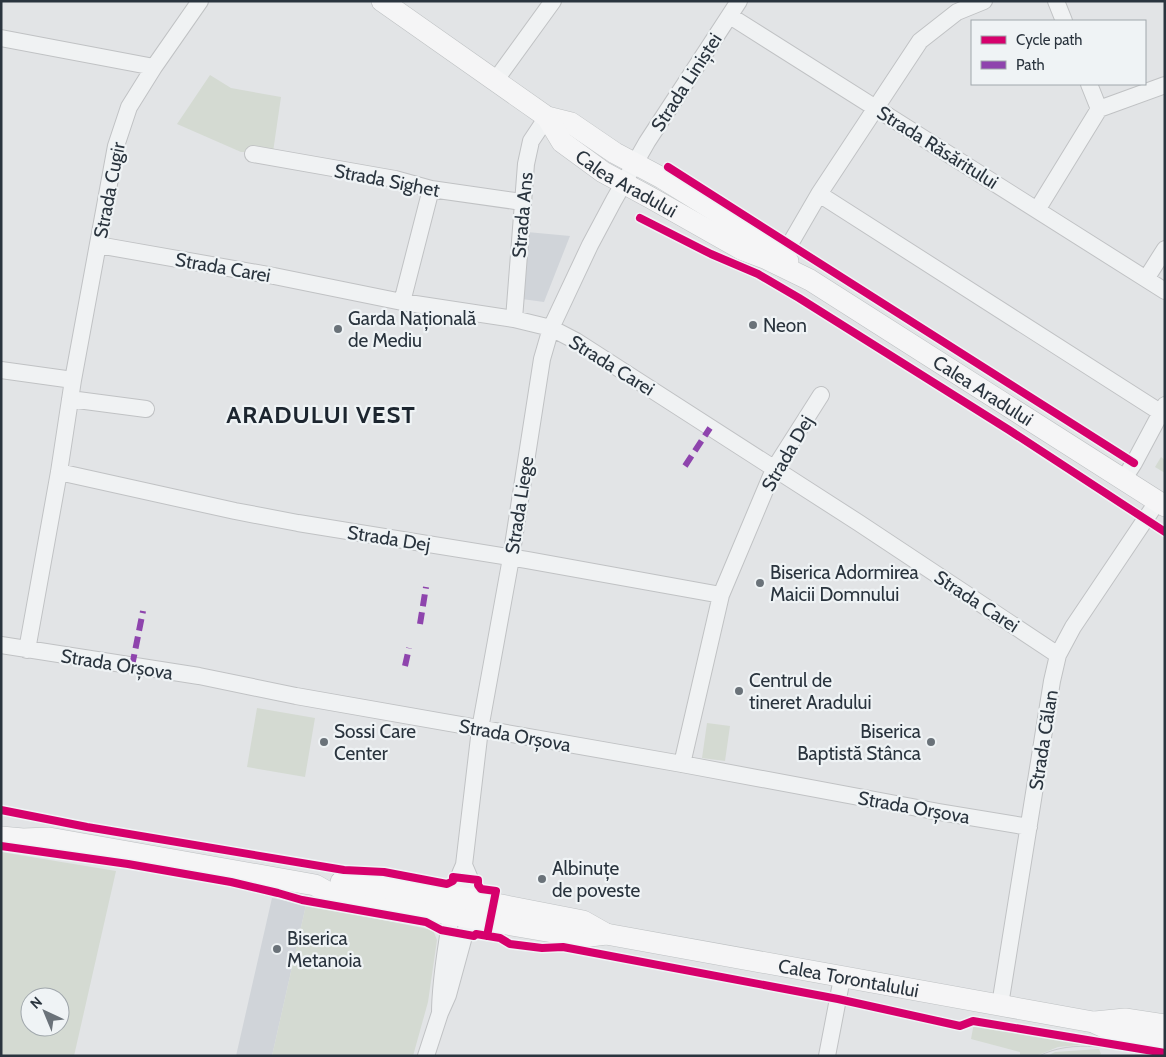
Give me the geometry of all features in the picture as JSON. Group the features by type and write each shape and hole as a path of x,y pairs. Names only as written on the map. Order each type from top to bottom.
{"main road":[{"name":"Calea Aradului","path":"382,1 547,117 571,123 615,153 733,221 783,256 800,274"},
{"name":"Calea Aradului","path":"547,117 562,142 603,172 743,250 800,274 1161,504"},
{"name":"Calea Torontalului","path":"1,822 26,827 49,838"},
{"name":"Calea Torontalului","path":"1,837 23,840 49,838 315,885 331,894 461,907 582,937 606,934 1092,1022 1126,1037 1165,1043"},
{"name":"Calea Torontalului","path":"1092,1022 1125,1020 1165,1025"}],"street":[{"name":"Strada Cugir","path":"27,650 60,472 73,380 116,146 129,107 200,1"},
{"path":"495,81 553,1"},
{"name":"Strada Liniștei","path":"635,163 739,1"},
{"path":"783,256 819,194 920,41 957,12 984,1"},
{"path":"1056,1 1064,20"},
{"name":"Strada Răsăritului","path":"730,16 1165,290"},
{"path":"1,38 154,67"},
{"path":"1089,85 1100,109"},
{"path":"1037,210 1100,109 1165,85"},
{"name":"Strada Ans","path":"514,319 522,202 528,151 531,141 547,117"},
{"name":"Strada Sighet","path":"253,154 395,179 431,189 522,202"},
{"name":"Strada Liege","path":"426,1056 440,1013 440,992 461,907 470,879 464,866 480,729 511,558 542,359 551,328 590,245 635,163"},
{"path":"402,302 431,189"},
{"path":"819,194 1163,408 1123,480"},
{"name":"Strada Carei","path":"98,245 274,276 402,302 514,319 551,328 576,340 859,523 1058,655"},
{"path":"1146,278 1165,249"},
{"path":"1,370 73,380"},
{"name":"Strada Dej","path":"682,764 721,595 774,469 821,395"},
{"path":"70,399 146,409"},
{"name":"Strada Dej","path":"60,472 235,511 721,595"},
{"name":"Strada Călan","path":"1000,1005 1052,681 1058,655 1073,627 1161,504"},
{"name":"Strada Orșova","path":"1,645 199,676 296,696 1029,827"},
{"path":"827,1056 842,978"}],"shaded area":[{"path":"210,75 231,88 281,97 273,152 241,152 177,124"},
{"path":"527,232 570,236 544,302 522,299"},
{"path":"1161,457 1165,460 1165,473 1155,467"},
{"path":"257,708 315,718 305,777 247,767"},
{"path":"707,723 730,726 725,761 702,758"},
{"path":"1,852 116,871 74,1056 1,1056"},
{"path":"272,898 306,905 272,1056 236,1056"},
{"path":"306,905 433,930 437,940 428,1002 413,1056 272,1056"},
{"path":"974,1023 1090,1044 1058,1047 1036,1056 1020,1056 1020,1052 971,1039"},
{"path":"1099,1049 1101,1054 1098,1056 1047,1056 1055,1052"}],"tram line":[{"path":"1039,1056 1066,1047 1080,1046 1109,1048 1151,1056"}],"marked path":[{"path":"685,466 710,428"},
{"path":"420,624 426,587"},
{"path":"132,666 143,611"},
{"path":"405,666 409,648"}],"cycle path":[{"path":"668,167 1134,463"},
{"path":"640,218 711,254 758,274 799,298 1009,430 1165,532"},
{"path":"1,810 87,827 344,870 384,872 447,884 453,881 453,877 478,880 478,885 481,889 496,891 487,936"},
{"path":"1,846 128,864 231,882 302,900 426,922 441,930 474,936 476,934 500,938 510,944 542,948 563,947 838,999 960,1026 973,1021 1165,1053"}],"place":[{"name":"Neon","path":"753,325"},
{"name":"Garda Națională de Mediu","path":"338,329"},
{"name":"Biserica Adormirea Maicii Domnului","path":"760,583"},
{"name":"Centrul de tineret Aradului","path":"739,691"},
{"name":"Sossi Care Center","path":"324,742"},
{"name":"Biserica Baptistă Stânca","path":"931,742"},
{"name":"Albinuțe de poveste","path":"542,879"},
{"name":"Biserica Metanoia","path":"277,949"}],"district":[{"name":"ARADULUI VEST","path":"321,415"}]}
